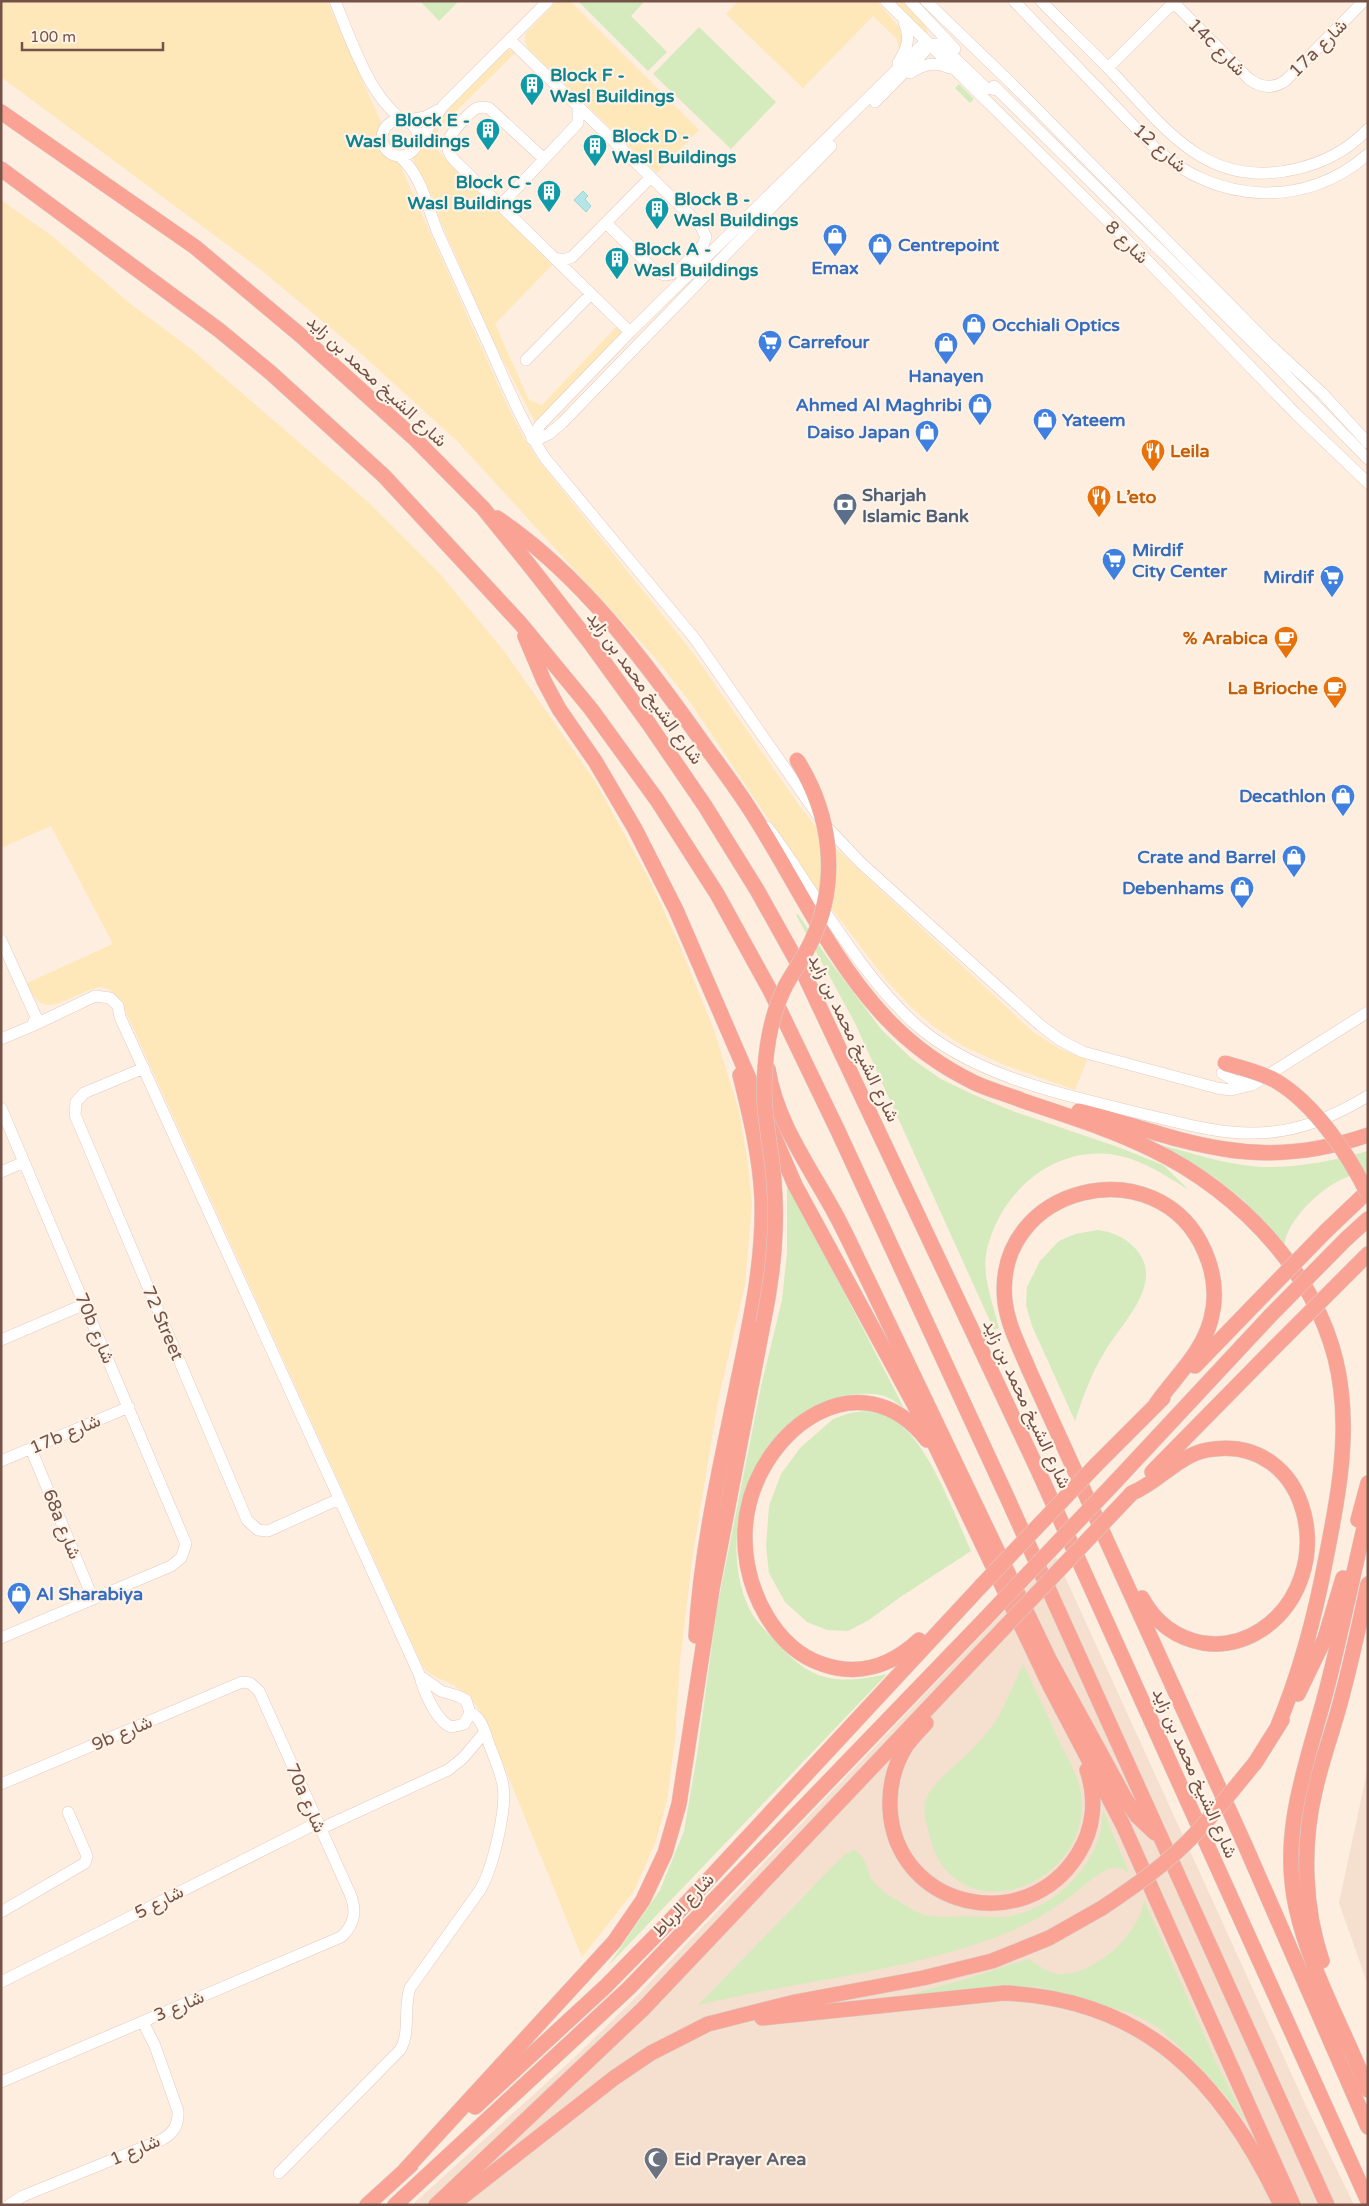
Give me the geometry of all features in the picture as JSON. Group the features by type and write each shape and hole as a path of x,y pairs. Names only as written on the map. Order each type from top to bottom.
{"highway":[{"name":"شارع الشيخ محمد بن زايد","path":"1,112 195,247 248,290 415,439 482,508 591,644 649,724 710,814 806,976 1037,1468 1368,2201"},
{"path":"1,169 166,290 271,373 384,476 520,623 591,709 656,800 717,894 771,992 838,1131 1002,1486 1327,2205"},
{"path":"482,508 517,531 548,557 606,616 655,675 750,810 843,964 884,1017 908,1040 943,1065 980,1085 1151,1148 1175,1161 1221,1192 1254,1222 1282,1254 1312,1302 1327,1332 1336,1360 1341,1389 1343,1421 1342,1456 1318,1598 1298,1672 1277,1728"},
{"path":"520,623 538,667 559,709 595,761 636,829 676,910 795,1185 927,1428 1050,1686 1089,1775 1093,1805 1090,1826 1075,1859 1057,1879 1036,1893 1011,1901 985,1904 960,1899 948,1895 928,1882 905,1858 892,1825 890,1801 896,1766 907,1745 942,1704 947,1686"},
{"path":"405,2170 595,1965 629,1921 655,1877 665,1853 679,1804 722,1530 772,1276 776,1228 774,1181 764,1102 769,1030 776,1006 818,925 827,895 829,847 823,816 812,787 797,760"},
{"path":"690,1732 701,1576 712,1508 752,1313 762,1234 762,1198 757,1151 747,1103 726,1023"},
{"path":"766,1055 771,1087 782,1117 834,1211 1049,1659 1126,1800 1137,1816 1159,1836"},
{"path":"367,2205 526,2061 618,1974 669,1922 1096,1465 1326,1231 1368,1192 1339,1144 1323,1124 1288,1090 1267,1077 1224,1066"},
{"path":"1023,1100 1085,1112 1224,1150 1286,1152 1317,1148 1368,1134"},
{"path":"1156,1404 1199,1348 1211,1320 1214,1289 1212,1274 1202,1245 1191,1228 1176,1213 1159,1202 1140,1194 1113,1189 1099,1190 1086,1192 1060,1201 1037,1217 1019,1238 1007,1270 1005,1303 1010,1325 1245,1845 1368,2127"},
{"name":"شارع الرباط","path":"395,2205 629,1988 985,1619 1269,1317 1368,1219"},
{"path":"436,2205 643,2009 947,1686 1004,1629 1132,1493 1368,1254"},
{"path":"946,1467 915,1426 889,1408 857,1401 835,1405 816,1413 783,1441 773,1453 757,1481 747,1512 745,1528 745,1552 749,1576 754,1592 769,1620 794,1649 812,1661 832,1668 854,1670 874,1667 900,1656 957,1602 982,1585"},
{"path":"1122,1571 1134,1583 1149,1610 1163,1625 1190,1640 1218,1644 1246,1639 1275,1620 1297,1591 1307,1559 1306,1526 1298,1497 1280,1472 1267,1461 1251,1453 1216,1449 1194,1454 1175,1464 1145,1487 1132,1493"},
{"path":"452,2205 614,2078 651,2053 708,2024 795,2002 923,1978 992,1961 1049,1938 1102,1908 1151,1874 1173,1855 1214,1813 1254,1763 1304,1684 1325,1638 1368,1483"},
{"path":"1368,1511 1327,1690 1298,1789 1291,1849 1296,1905 1303,1935 1334,2015 1358,2064 1368,2090"},
{"path":"1358,2064 1314,1930 1309,1902 1308,1850 1314,1793 1342,1696 1368,1584"},
{"path":"1050,1686 1123,1826 1293,2205"},
{"path":"708,2024 984,1994 1032,1995 1079,2004 1114,2017 1148,2035 1195,2074 1238,2125 1261,2163 1281,2205"}],"street":[{"path":"336,1 358,54 381,100 415,129 417,144"},
{"path":"399,156 411,152 443,106 548,1"},
{"name":"شارع 8","path":"886,1 1143,256 1295,413 1368,483"},
{"name":"شارع 8","path":"910,1 1301,389 1368,459"},
{"path":"926,1 1012,84 1262,337 1322,392 1368,443"},
{"name":"شارع 12","path":"1014,1 1156,149 1195,178 1224,188 1274,193 1313,186 1349,169 1368,154"},
{"path":"1030,1 1041,9 1052,12"},
{"name":"شارع 12","path":"1041,1 1170,134 1190,150 1213,164 1240,172 1278,173 1318,163 1342,151 1368,129"},
{"name":"17a شارع","path":"1267,87 1280,85 1285,81 1364,1"},
{"path":"1108,68 1173,2"},
{"name":"14c شارع","path":"1173,2 1249,79 1260,86 1267,87"},
{"path":"533,440 549,434 562,423 893,79 908,42 907,30 902,18"},
{"path":"533,440 540,425 630,332 854,114 929,45 933,31 932,24"},
{"path":"510,40 651,176 705,232 703,245 674,274 659,274 606,223"},
{"path":"929,45 942,46 986,88 998,90"},
{"path":"893,79 928,63 936,63 955,71"},
{"path":"381,100 384,147 409,165 417,177 438,233 533,440 552,468 695,639 824,824 860,862 1040,1025 1060,1040 1095,1056 1231,1090 1252,1085 1366,1013"},
{"path":"578,105 578,123"},
{"path":"383,132 393,122 425,117 443,106"},
{"path":"544,160 494,110 484,107 478,108 468,117 451,134 448,141 449,154 630,332"},
{"path":"500,206 578,123 596,122"},
{"path":"555,258 564,260 572,258 651,176"},
{"path":"1063,178 1075,176 1094,194 1106,197"},
{"path":"734,246 735,235 760,210 772,193"},
{"path":"630,352 632,340 677,295 684,280"},
{"path":"526,360 591,294"},
{"path":"750,810 782,846 846,940 901,1010 930,1036 982,1066 1006,1076 1098,1103 1204,1128 1238,1133 1275,1132 1314,1123 1350,1107 1368,1096"},
{"path":"1,940 36,1017 33,1025"},
{"path":"1,1039 85,1002 105,1004 120,1017 420,1676 426,1693 444,1724 452,1727 460,1726 467,1721 470,1713 468,1704 462,1697 442,1691 420,1676"},
{"path":"1224,1066 1232,1080 1241,1081 1344,1022 1366,1013"},
{"name":"72 Street","path":"144,1068 84,1093 76,1102 75,1115 247,1520 258,1530 268,1530 340,1500"},
{"name":"70b شارع","path":"1,1108 184,1538 185,1549 181,1558 170,1566 93,1599"},
{"path":"1,1172 24,1162"},
{"path":"1,1340 85,1304"},
{"name":"17b شارع","path":"1,1461 129,1408"},
{"name":"68a شارع","path":"31,1449 93,1599"},
{"path":"1,1638 93,1599"},
{"name":"9b شارع","path":"1,1784 242,1682"},
{"name":"70a شارع","path":"242,1682 250,1683 259,1691 353,1902 354,1917 352,1924"},
{"path":"279,2173 400,2050 406,2037 407,1997 410,1988 485,1882 504,1796 500,1777 485,1732 479,1719 470,1713"},
{"name":"شارع 5","path":"1,1982 318,1826 448,1770 463,1758 485,1732"},
{"path":"1,1912 86,1863 87,1856 68,1812"},
{"name":"شارع 3","path":"1,2082 341,1937 352,1924"},
{"name":"شارع 1","path":"1,2202 23,2196 169,2135 178,2122 178,2111 157,2058 155,2046 140,2023"},
{"name":"شارع 1","path":"8,2205 23,2196"}],"shaded area":[{"path":"1056,1557 1307,2108 1354,2205 412,2205 575,2057 630,2003"},
{"path":"1368,1767 1368,1985 1339,1903"}],"green space":[{"path":"420,1 459,1 439,21"},
{"path":"578,1 645,1 631,16 667,52 648,71"},
{"path":"699,27 776,102 731,149 653,74"},
{"path":"959,84 974,99 970,103 955,88"},
{"path":"798,914 829,960 881,1029 912,1059 941,1079 974,1095 1015,1112 1118,1147 1163,1165 1189,1190 1156,1170 1120,1156 1097,1154 1075,1156 1054,1164 1036,1175 1019,1190 1005,1208 994,1227 987,1249 987,1279 999,1328 994,1330 855,1023 796,915"},
{"path":"1157,1144 1222,1161 1262,1167 1315,1163 1368,1151 1368,1172 1343,1179 1319,1194 1308,1204 1291,1226 1285,1239 1285,1253 1261,1219 1224,1184"},
{"path":"787,1182 904,1408 889,1398 876,1394 838,1397 811,1409 772,1445 751,1476 739,1516 736,1548 743,1594 749,1608 762,1627 790,1657 814,1673 840,1679 887,1674 608,1966 660,1890 684,1831 697,1755 717,1608 762,1382 782,1300 787,1253"},
{"path":"1098,1230 1118,1236 1135,1248 1144,1261 1146,1275 1144,1289 1138,1302 1099,1361 1075,1421 1032,1326 1026,1305 1027,1287 1040,1261 1059,1241 1075,1234"},
{"path":"865,1411 890,1418 914,1438 942,1485 971,1551 869,1620 848,1631 827,1630 807,1622 785,1602 769,1573 766,1546 769,1506 781,1474 800,1448 833,1419 850,1413"},
{"path":"1023,1664 1074,1771 1080,1788 1082,1806 1076,1836 1060,1861 1038,1879 1013,1889 986,1891 961,1883 942,1864 929,1834 925,1816 925,1804 934,1786 992,1727"},
{"path":"1103,1810 1129,1873 1116,1868 1106,1870 1054,1908 1024,1925 971,1946 933,1957 698,2005 844,1855 853,1850 858,1852 864,1859 873,1881 882,1890 917,1912 936,1917 1004,1917 1020,1914 1050,1900 1074,1879 1093,1852 1099,1837"},
{"path":"1144,1900 1217,2064 1246,2122 1222,2091 1176,2044 1156,2026 1133,2014 1038,1987 1004,1986 897,1998 963,1980 1028,1959 1055,1974 1073,1973 1086,1968 1100,1960 1125,1939 1141,1913"}],"sand":[{"path":"1,1 327,1 507,405 524,438 539,461 693,653 801,808 826,839 1033,1032 1060,1049 1087,1060 1075,1090 1002,1064 963,1046 933,1026 911,1007 886,980 801,868 690,702 656,659 457,441 357,350 260,269 1,77"},
{"path":"557,1 570,1 699,130 657,173 528,49 525,42 525,34"},
{"path":"738,1 877,1 903,32 904,40 899,51 897,39 873,16 803,88 726,14"},
{"path":"892,1 905,1 917,13 924,21 927,30 926,35"},
{"path":"508,49 516,52 438,129 434,144 437,150 552,265 495,324 529,400 542,405 617,326 627,334 536,424 493,341 408,147 502,51"},
{"path":"1,200 52,236 128,302 191,349 368,502 440,574 504,651 595,781 649,879 680,946 714,1030 739,1111 748,1164 752,1205 745,1285 718,1401 693,1553 680,1661 675,1739 667,1800 656,1841 634,1891 582,1957 484,1717 467,1695 453,1685 433,1676 423,1667 124,1008 111,991 101,987 59,1003 45,1004 38,1001 32,994 27,983 113,944 51,826 1,848"}],"water":[{"path":"583,191 588,196 585,199 591,206 586,212 574,200"}],"place":[{"name":"Block F - Wasl Buildings","path":"532,106"},
{"name":"Block E - Wasl Buildings","path":"488,151"},
{"name":"Block D - Wasl Buildings","path":"595,167"},
{"name":"Block C - Wasl Buildings","path":"549,213"},
{"name":"Block B - Wasl Buildings","path":"657,230"},
{"name":"Emax","path":"835,257"},
{"name":"Centrepoint","path":"880,266"},
{"name":"Block A - Wasl Buildings","path":"617,280"},
{"name":"Occhiali Optics","path":"974,346"},
{"name":"Carrefour","path":"770,363"},
{"name":"Hanayen","path":"946,365"},
{"name":"Ahmed Al Maghribi","path":"980,426"},
{"name":"Yateem","path":"1045,441"},
{"name":"Daiso Japan","path":"927,453"},
{"name":"Leila","path":"1153,472"},
{"name":"L’eto","path":"1099,518"},
{"name":"Sharjah Islamic Bank","path":"845,526"},
{"name":"Mirdif City Center","path":"1114,581"},
{"name":"Mirdif","path":"1332,598"},
{"name":"% Arabica","path":"1286,659"},
{"name":"La Brioche","path":"1335,709"},
{"name":"Decathlon","path":"1343,817"},
{"name":"Crate and Barrel","path":"1294,878"},
{"name":"Debenhams","path":"1242,909"},
{"name":"Al Sharabiya","path":"19,1615"},
{"name":"Eid Prayer Area","path":"656,2180"}]}
